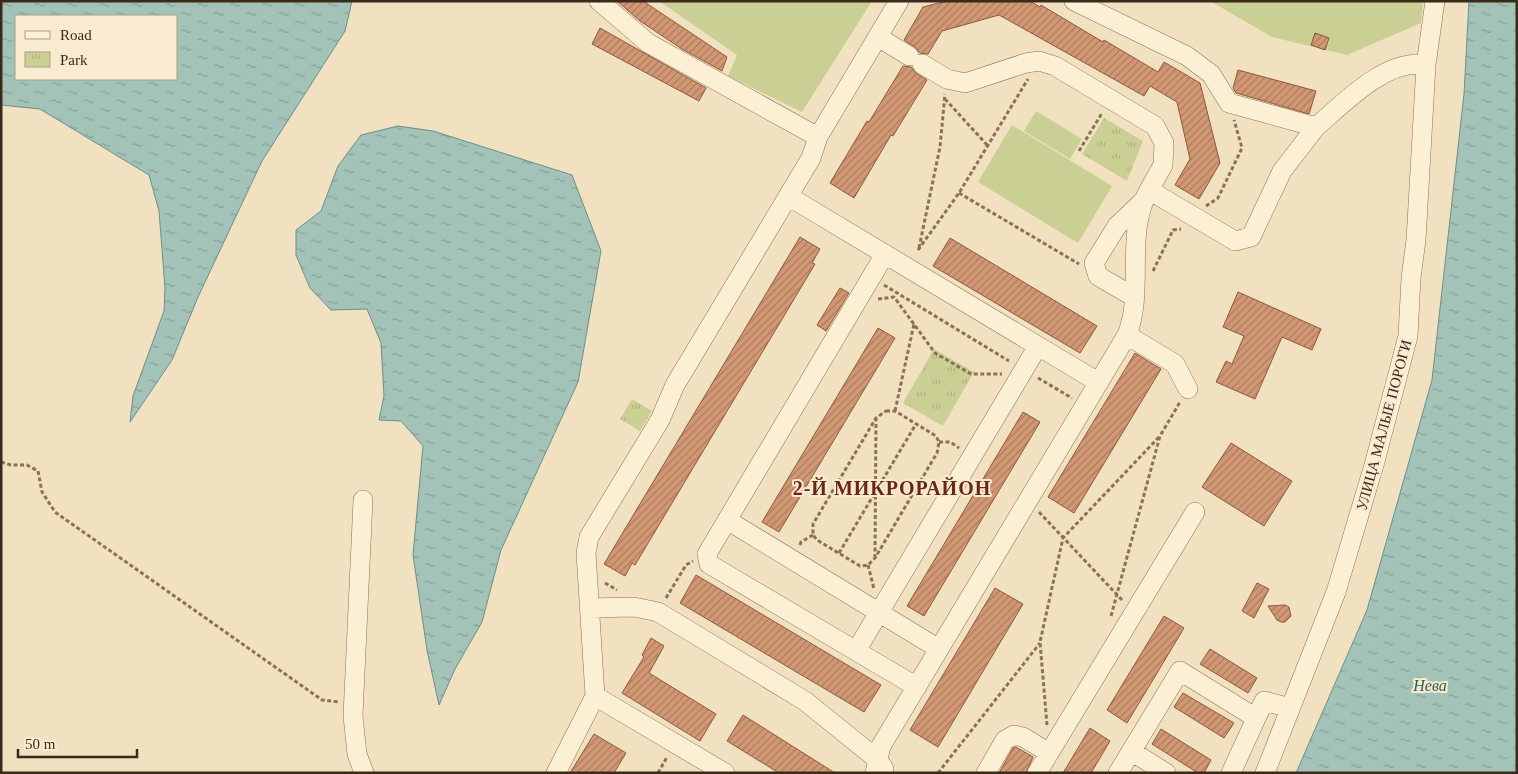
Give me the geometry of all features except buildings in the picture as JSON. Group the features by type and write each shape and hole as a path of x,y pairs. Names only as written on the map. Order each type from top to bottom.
{"street":[{"path":"599,1 648,43 818,137"},
{"path":"556,773 595,696 586,553 589,537 660,420 675,385 811,158 818,137 899,1"},
{"path":"1074,1 1187,56 1211,74 1229,103 1316,127"},
{"name":"УЛИЦА МАЛЫЕ ПОРОГИ","path":"1265,773 1336,592 1374,465 1408,336 1411,278 1416,240 1426,65 1435,1"},
{"path":"878,37 947,79 965,82 1026,63 1039,62 1055,66 1155,126 1164,143 1163,165 1146,196 1137,222 1134,297 1130,327 1127,335 882,746 880,769"},
{"path":"1146,196 1192,216 1235,241 1251,237 1282,171 1316,127 1379,76 1399,67 1418,63 1426,65"},
{"path":"788,196 1098,382"},
{"path":"1134,297 1098,276 1094,263 1117,226 1146,196"},
{"path":"885,254 707,554 709,564 917,687"},
{"path":"1127,335 1175,364 1188,389"},
{"path":"856,651 1038,346"},
{"path":"363,500 353,716 357,754 364,773"},
{"path":"1037,773 1195,512"},
{"path":"727,520 939,649"},
{"path":"589,608 634,607 658,612 805,701 880,769"},
{"path":"1118,773 1180,671 1256,718"},
{"path":"595,696 725,773"},
{"path":"1231,773 1264,701 1290,708"},
{"path":"986,773 1005,740 1014,735 1023,737 1049,753"},
{"path":"1131,752 1166,773"}],"path":[{"path":"918,250 959,193 1039,62"},
{"path":"917,256 940,147 947,79"},
{"path":"945,99 988,146"},
{"path":"1079,151 1110,99"},
{"path":"1150,277 1173,230 1218,198 1242,148 1229,103"},
{"path":"959,193 1098,276"},
{"path":"1173,230 1213,228"},
{"path":"871,278 1022,372 1078,402"},
{"path":"896,295 900,287"},
{"path":"856,302 896,295"},
{"path":"896,295 914,324 936,353 971,374 1022,372"},
{"path":"895,411 914,324"},
{"path":"1047,725 1040,642 1064,538 1160,436 1188,389"},
{"path":"886,411 895,411 936,436 939,442 937,453 875,558 868,565 860,566 817,540 813,535 814,524 876,418 886,411"},
{"path":"875,558 876,418"},
{"path":"839,553 916,424"},
{"path":"1109,623 1160,436"},
{"path":"1,462 11,465 27,465 38,471 42,492 55,512 322,700 354,704"},
{"path":"1028,500 1134,613"},
{"path":"658,612 686,565 707,554"},
{"path":"938,773 1040,642"}],"green space":[{"path":"659,1 872,1 802,112 728,76 737,55"},
{"path":"1210,1 1423,1 1421,23 1347,55 1272,37"},
{"path":"1036,111 1082,139 1070,159 1024,131"},
{"path":"1104,118 1143,141 1127,181 1082,154"},
{"path":"1012,125 1112,186 1078,243 978,182"},
{"path":"934,349 974,372 943,426 903,403"},
{"path":"632,399 652,411 640,431 620,419"}],"water":[{"path":"1,1 352,1 345,31 262,161 198,297 172,360 130,422 133,396 164,311 165,288 159,211 149,175 40,109 1,105"},
{"name":"Нева","path":"1469,1 1517,1 1517,773 1296,773 1367,610 1432,380 1464,94"},
{"path":"398,126 433,131 572,175 601,251 578,382 501,550 482,622 455,669 439,705 427,650 413,555 423,446 401,421 379,420 384,396 381,343 367,309 331,310 310,288 296,255 296,230 321,211 338,166 361,135"}],"district":[{"name":"2-Й МИКРОРАЙОН","path":"892,488"}]}
